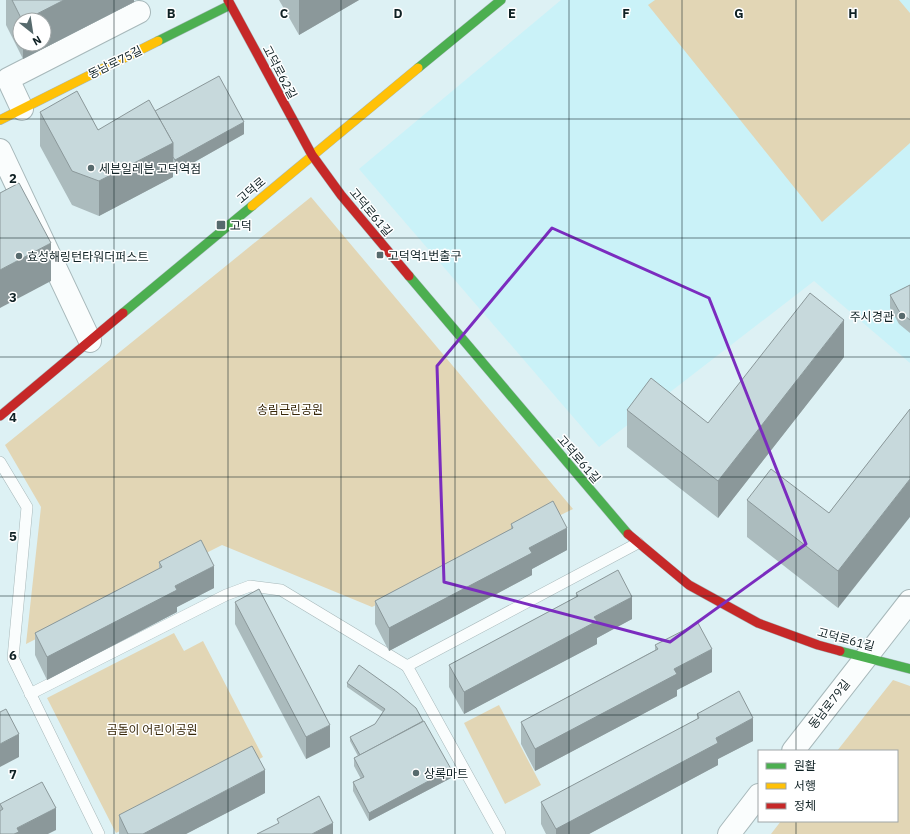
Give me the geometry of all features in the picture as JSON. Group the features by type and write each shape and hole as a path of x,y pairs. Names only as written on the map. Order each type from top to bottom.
{"street":[{"name":"고덕로","path":"0,416 312,155 501,0"},
{"name":"고덕로62길","path":"229,2 312,155"},
{"name":"동남로75길","path":"0,120 229,2"},
{"path":"22,109 4,71 139,12"},
{"path":"0,150 90,341"},
{"name":"고덕로61길","path":"312,155 340,195 570,468 631,537 689,585 758,623 818,645 910,669"},
{"name":"동남로79길","path":"794,750 910,601"},
{"path":"729,834 758,796"}],"lane":[{"path":"0,462 27,507 13,658 99,834"},
{"path":"407,666 638,543"},
{"path":"30,694 226,595 250,586 281,590 407,666 500,834"}],"highlighted area":[{"path":"552,228 709,298 806,544 670,642 444,582 437,366"}],"shaded area":[{"path":"561,0 910,0 910,363 814,281 599,447 359,169"}],"green space":[{"path":"655,0 899,0 910,13 910,143 822,222 648,5"},
{"name":"송림근린공원","path":"311,197 573,509 372,607 222,545 26,644 41,507 5,445"},
{"name":"곰돌이 어린이공원","path":"174,633 184,651 203,641 263,757 116,833 47,698"},
{"path":"893,680 910,686 910,834 771,834 780,822 898,822 898,750 838,750"},
{"path":"499,705 541,785 505,804 464,723"}],"building":[{"path":"12,0 64,0 41,12 18,12"},
{"path":"219,76 244,122 175,160 173,157 173,143 155,111"},
{"path":"77,91 98,130 149,100 173,143 99,181 72,171 40,112"},
{"path":"19,183 51,243 0,270 0,193"},
{"path":"910,285 910,320 899,311 890,295"},
{"path":"810,293 844,320 718,481 627,410 651,378 708,423"},
{"path":"910,409 910,479 838,571 747,500 771,469 829,513"},
{"path":"553,501 567,528 529,548 532,553 389,628 375,601 513,528 511,524"},
{"path":"201,540 214,566 175,586 177,590 47,657 35,633 162,567 159,562"},
{"path":"618,570 632,597 594,617 597,621 464,692 449,665 578,596 576,593"},
{"path":"259,589 330,725 306,737 235,602"},
{"path":"698,623 712,649 674,669 677,674 535,749 521,722 658,649 655,645"},
{"path":"359,665 397,692 416,708 423,721 360,755 350,737 375,724 385,709 347,683"},
{"path":"739,691 753,718 716,738 718,743 556,829 541,802 699,718 697,714"},
{"path":"6,709 19,734 0,744 0,712"},
{"path":"424,721 451,769 369,813 353,782 364,777 354,758"},
{"path":"252,746 265,770 143,834 128,834 119,815"},
{"path":"42,782 56,808 17,828 19,832 14,834 0,834 0,811 3,809 0,804"},
{"path":"319,796 333,823 312,834 257,834 279,823 277,819"}],"traffic: fast":[{"path":"418,68 501,0"},
{"path":"158,41 230,5"},
{"path":"123,313 252,206"},
{"path":"409,276 628,534"},
{"path":"840,651 910,669"}],"traffic: slow":[{"path":"0,120 158,41"},
{"path":"252,206 418,68"}],"traffic: jam":[{"path":"228,0 312,155 341,195 409,276"},
{"path":"0,416 123,313"},
{"path":"628,534 689,585 758,623 818,645 840,651"}],"place":[{"name":"세븐일레븐 고덕역점","path":"91,168"},
{"name":"고덕","path":"221,225"},
{"name":"고덕역1번출구","path":"380,255"},
{"name":"효성해링턴타워더퍼스트","path":"19,256"},
{"name":"주시경관","path":"902,316"},
{"name":"상록마트","path":"416,773"}]}
